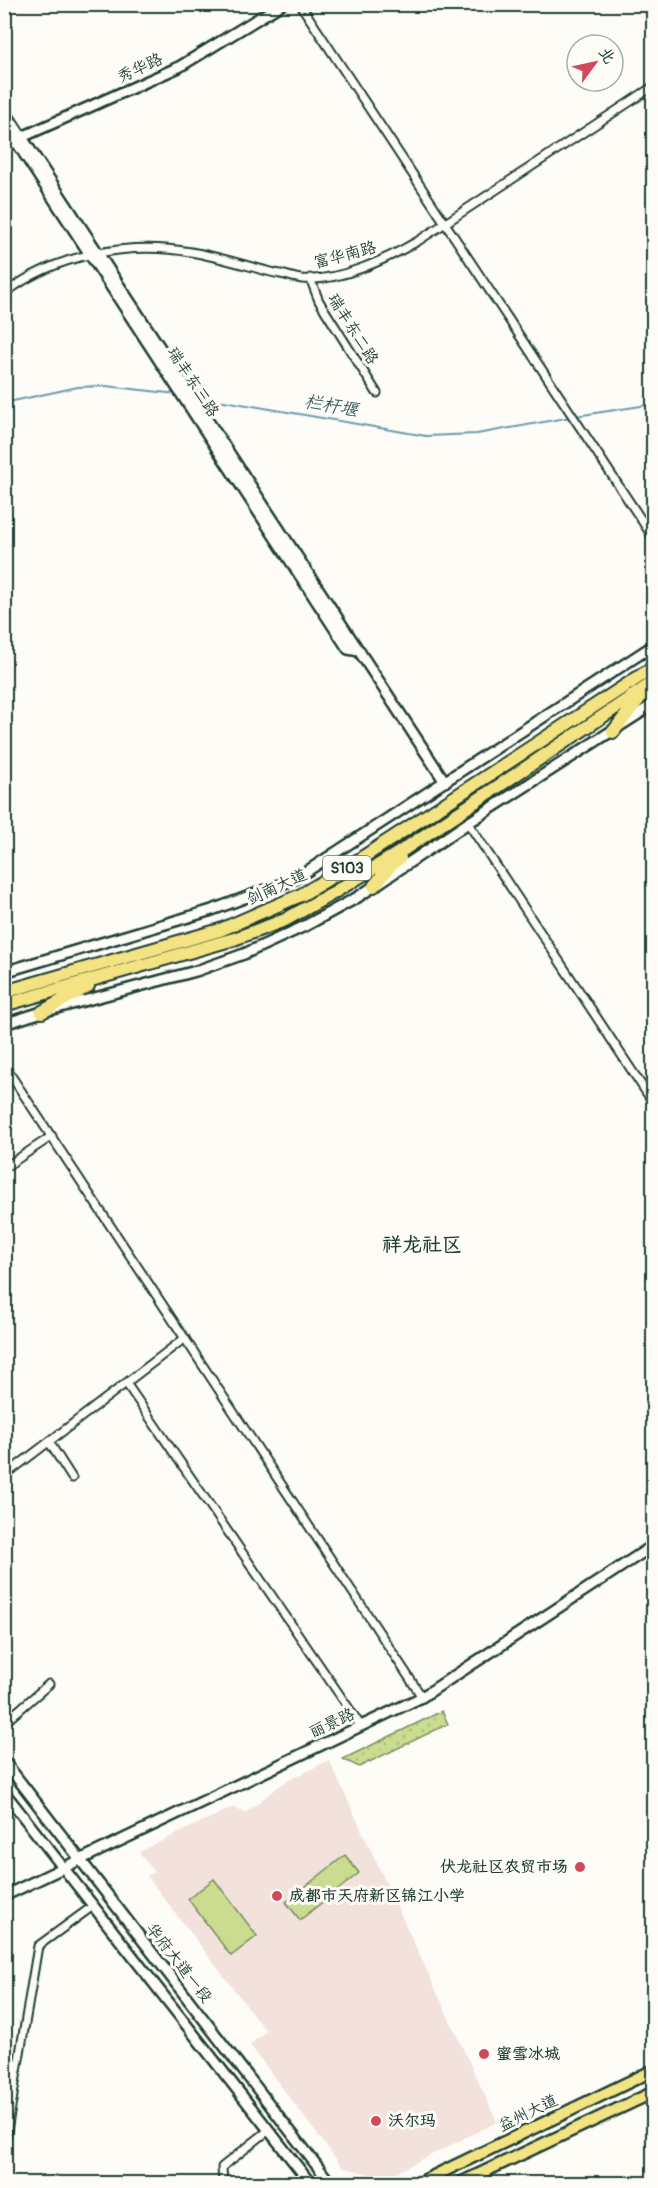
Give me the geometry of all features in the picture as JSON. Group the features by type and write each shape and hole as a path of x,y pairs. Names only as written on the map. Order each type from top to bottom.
{"highway":[{"name":"剑南大道","path":"4,992 220,930 301,895 351,866 654,667"},
{"name":"剑南大道","path":"4,1005 234,939 285,920 333,893 652,684"},
{"path":"613,732 652,684"},
{"path":"374,885 392,864 431,837 471,804"},
{"path":"42,1012 108,975"}],"main road":[{"name":"秀华路","path":"4,148 19,139 178,67 282,4"},
{"name":"瑞丰东三路","path":"4,110 19,139 445,782"},
{"name":"瑞丰东三路","path":"4,123 19,139"},
{"path":"4,972 212,910 295,879 654,645"},
{"path":"4,1024 196,971 244,954 315,921 358,897 468,823 654,704"},
{"name":"丽景路","path":"4,1896 422,1697 654,1545"},
{"name":"华府大道一段","path":"4,1761 331,2184"},
{"path":"4,1792 310,2184"},
{"name":"益州大道","path":"417,2184 654,2070"},
{"name":"益州大道","path":"458,2184 654,2092"}],"street":[{"path":"300,4 654,539"},
{"name":"富华南路","path":"4,294 33,275 95,254 131,249 191,252 303,279 326,277 362,268 392,256 446,223 654,86"},
{"name":"瑞丰东二路","path":"310,278 319,301 377,393"},
{"path":"468,823 654,1104"},
{"path":"4,1065 422,1697"},
{"path":"4,1168 51,1136"},
{"path":"4,1476 185,1338"},
{"path":"126,1383 361,1726"},
{"path":"49,1442 72,1478"},
{"path":"4,1723 49,1684"},
{"path":"4,2149 38,1946 93,1906"},
{"path":"223,2184 222,2167 269,2130"}],"shaded area":[{"path":"329,1760 497,2122 385,2178 342,2167 250,2045 266,2031 147,1876 154,1872 139,1852 233,1807 245,1813 282,1784"}],"green space":[{"path":"442,1711 448,1724 359,1767 343,1759"},
{"path":"345,1855 359,1873 300,1920 286,1902"},
{"path":"214,1879 257,1936 231,1956 188,1899"}],"waterway":[{"name":"栏杆堰","path":"4,403 78,387 106,386 177,394"},
{"name":"栏杆堰","path":"195,396 426,436 477,434 571,417"},
{"name":"栏杆堰","path":"576,416 654,404"}],"place":[{"name":"伏龙社区农贸市场","path":"580,1867"},
{"name":"成都市天府新区锦江小学","path":"277,1896"},
{"name":"蜜雪冰城","path":"484,2054"},
{"name":"沃尔玛","path":"376,2121"}],"district":[{"name":"祥龙社区","path":"422,1244"}]}
